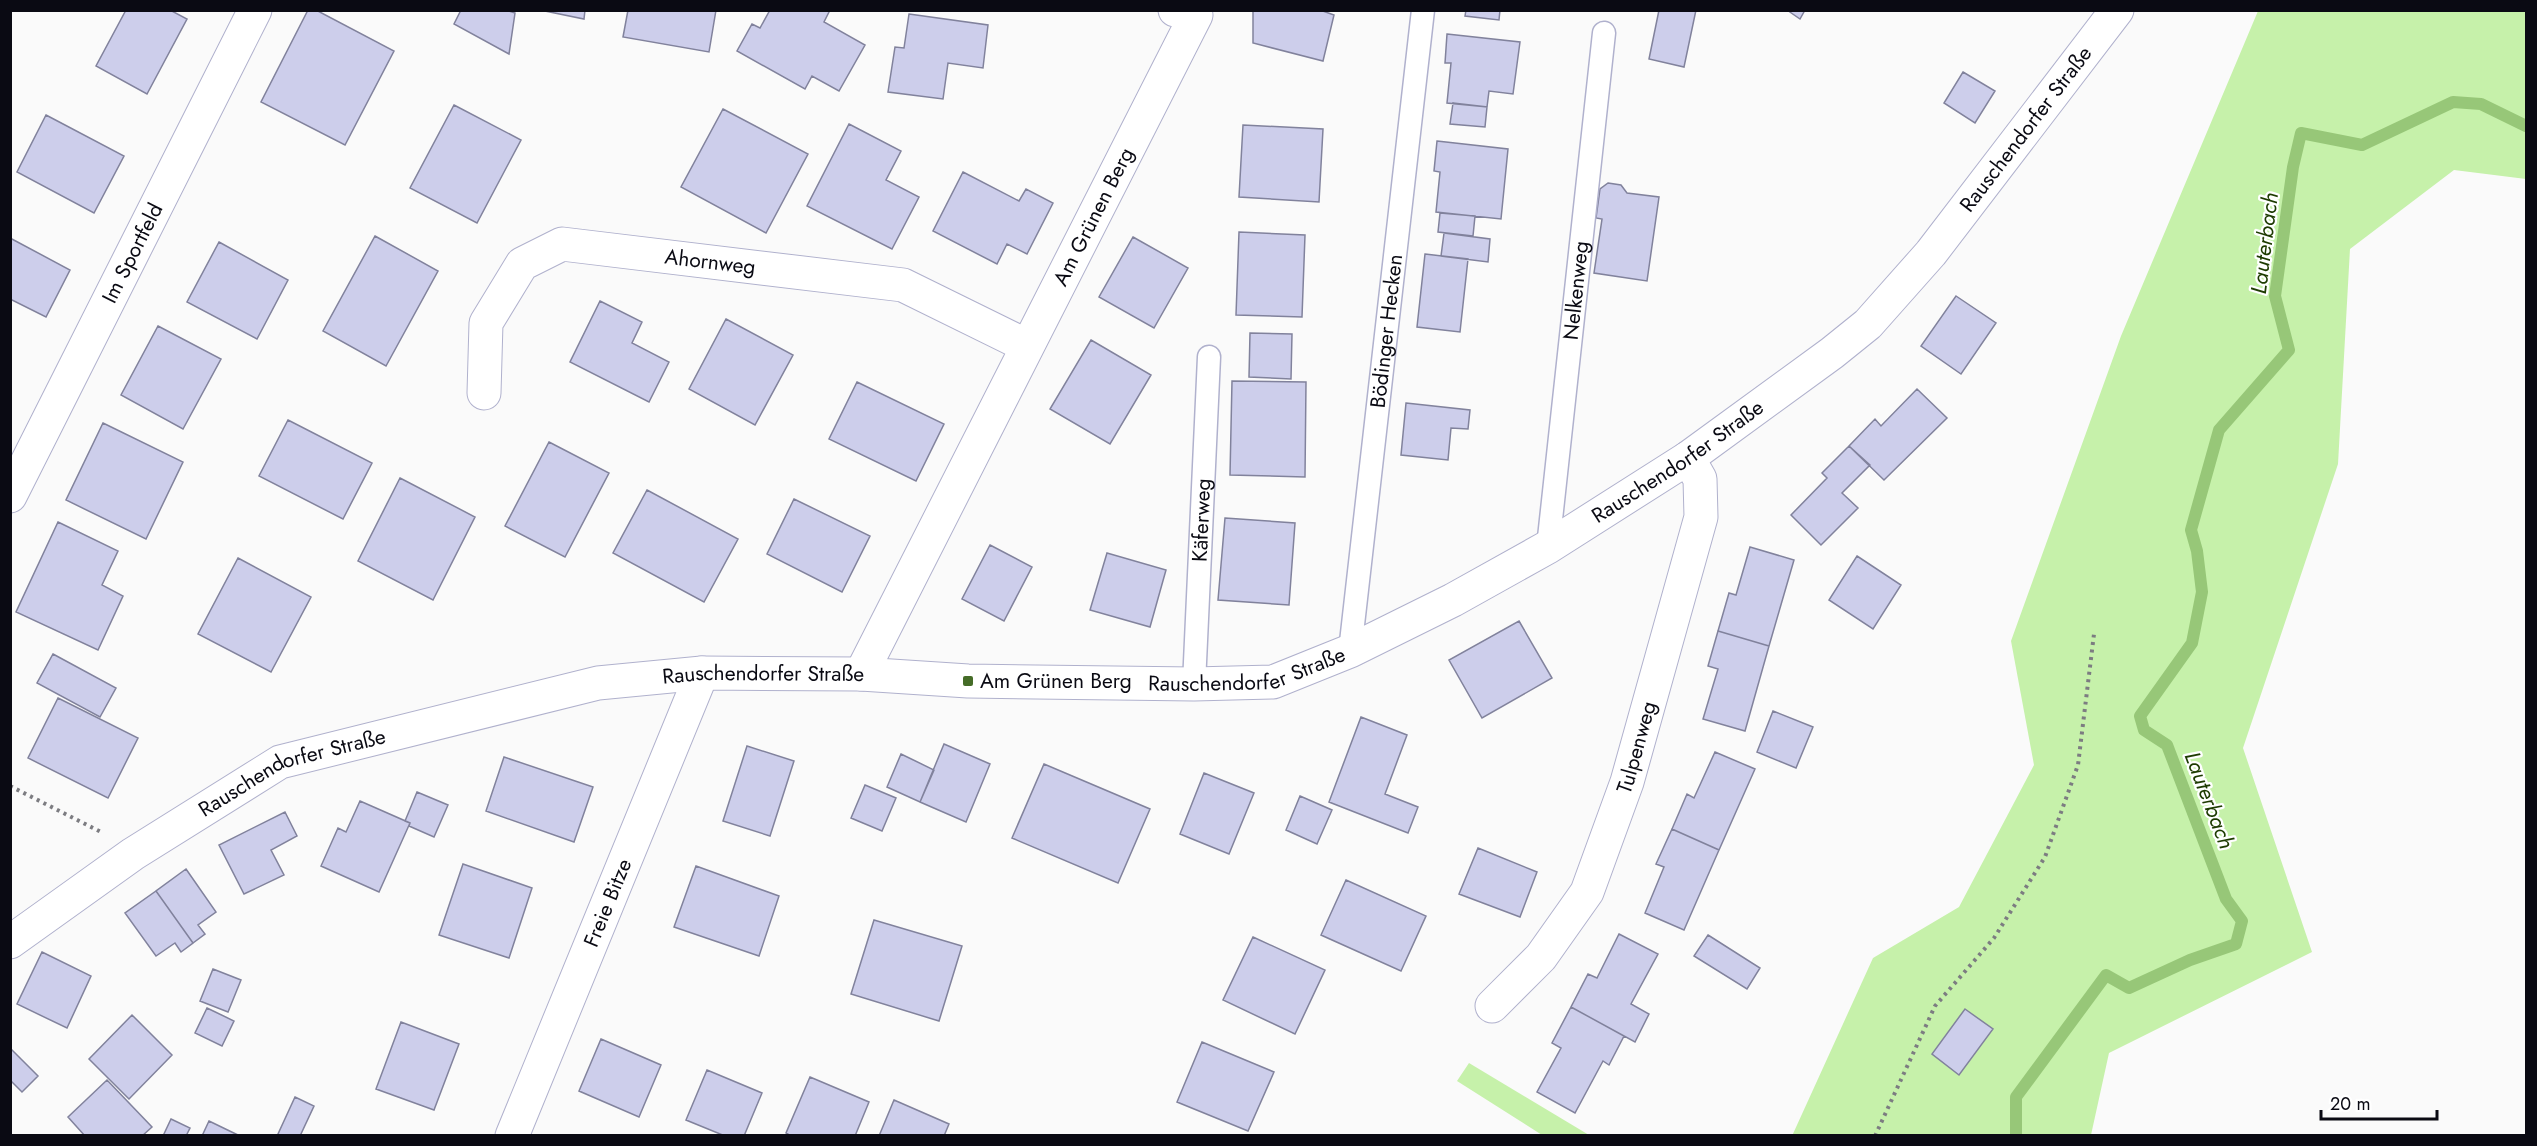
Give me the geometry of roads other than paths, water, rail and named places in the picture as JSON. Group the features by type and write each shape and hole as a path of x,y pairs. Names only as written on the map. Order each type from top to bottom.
{"street":[{"name":"Im Sportfeld","path":"10,496 255,10"},
{"name":"Rauschendorfer Straße","path":"10,942 133,854 280,762 598,683 702,673 861,674 968,681 1194,684 1273,682 1350,651 1453,600 1548,547 1688,458 1868,324 1931,253 2117,10"},
{"name":"Am Grünen Berg","path":"861,674 1027,346 1189,12"},
{"name":"Ahornweg","path":"484,393 486,323 522,264 562,244 903,285 1027,346"},
{"name":"Tulpenweg","path":"1492,1006 1540,957 1587,892 1627,782 1701,517 1700,479 1688,458"},
{"name":"Freie Bitze","path":"514,1135 702,673"}],"lane":[{"name":"Bödinger Hecken","path":"1350,651 1423,10"},
{"name":"Nelkenweg","path":"1548,547 1604,33"},
{"name":"Käferweg","path":"1194,684 1209,357"}],"waterway":[{"name":"Lauterbach","path":"2016,1136 2016,1097 2106,975 2129,988 2190,960 2236,944 2242,921 2226,899 2167,745 2144,730 2140,716 2192,643 2202,592 2197,551 2191,530 2219,430 2289,350 2275,296 2293,167 2301,133 2362,145 2453,102 2481,104 2526,126"}],"place":[{"name":"Am Grünen Berg","path":"968,681"}]}
